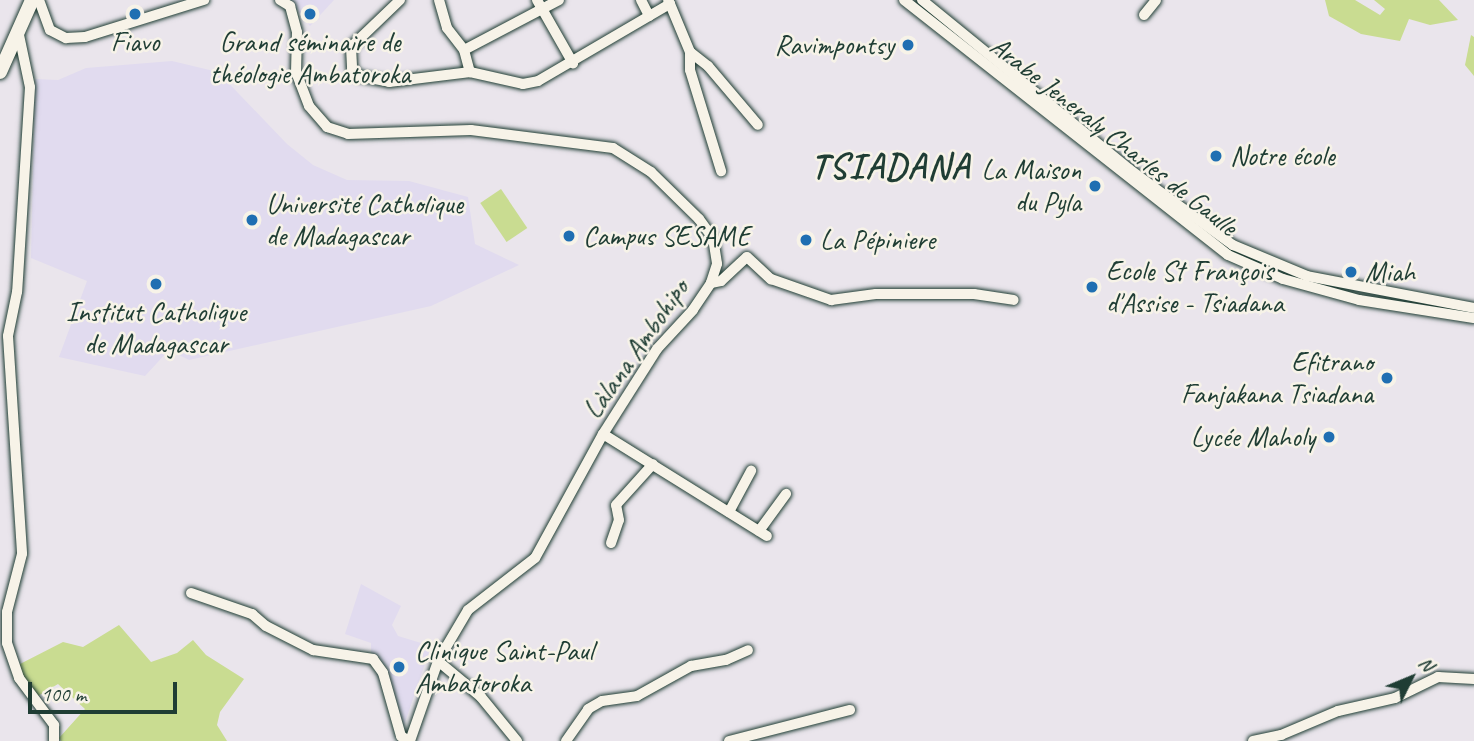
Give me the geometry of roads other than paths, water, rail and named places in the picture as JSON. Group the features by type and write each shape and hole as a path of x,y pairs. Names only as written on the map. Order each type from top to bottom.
{"main road":[{"path":"0,72 19,35 32,0"}],"street":[{"path":"39,0 50,30 66,38 85,37 204,0"},
{"path":"400,0 351,47 352,69 359,76 389,82 470,72 523,84 538,82 669,2 690,52 758,125"},
{"path":"439,0 447,28 464,50 470,72"},
{"path":"537,0 573,63"},
{"path":"464,50 559,0"},
{"path":"641,0 649,16"},
{"name":"Arabe Jeneraly Charles de Gaulle","path":"904,0 1228,255 1283,279 1359,300 1474,318"},
{"name":"Arabe Jeneraly Charles de Gaulle","path":"922,0 1139,177 1233,245 1307,276 1474,308"},
{"path":"1144,15 1156,0"},
{"name":"Làlana Ambohipo","path":"289,2 297,32 296,72 309,106 327,127 348,134 471,130 613,148 651,172 699,219 713,238 717,264 711,283 657,349 603,434 535,558 468,610 438,661 409,741"},
{"path":"19,35 30,87 18,292 8,336 22,554 7,612 7,643 19,678 54,725 54,741"},
{"path":"690,52 690,70 721,171"},
{"path":"711,283 721,281 747,257 771,279 831,300 876,294 974,294 1014,300"},
{"path":"603,434 763,533 786,494"},
{"path":"611,543 619,518 616,505 653,464"},
{"path":"729,512 751,471"},
{"path":"191,593 252,614 266,626 313,650 373,659 383,673 401,736 409,741"},
{"path":"566,741 588,709 602,701 638,696 691,666 726,660 748,650"},
{"path":"438,661 481,697 517,741"},
{"path":"1253,741 1281,735 1338,711 1395,698 1438,677 1474,679"},
{"path":"729,741 850,710"}],"place":[{"name":"Fiavo","path":"135,14"},
{"name":"Grand séminaire de théologie Ambatoroka","path":"310,14"},
{"name":"Ravimpontsy","path":"908,45"},
{"name":"Notre école","path":"1216,156"},
{"name":"La Maison du Pyla","path":"1095,186"},
{"name":"Université Catholique de Madagascar","path":"252,220"},
{"name":"Campus SESAME","path":"569,236"},
{"name":"La Pépiniere","path":"806,240"},
{"name":"Miah","path":"1351,272"},
{"name":"Institut Catholique de Madagascar","path":"156,284"},
{"name":"Ecole St François d'Assise - Tsiadana","path":"1092,287"},
{"name":"Efitrano Fanjakana Tsiadana","path":"1387,378"},
{"name":"Lycée Maholy","path":"1329,437"},
{"name":"Clinique Saint-Paul Ambatoroka","path":"399,667"}],"district":[{"name":"TSIADANA","path":"891,167"}]}
